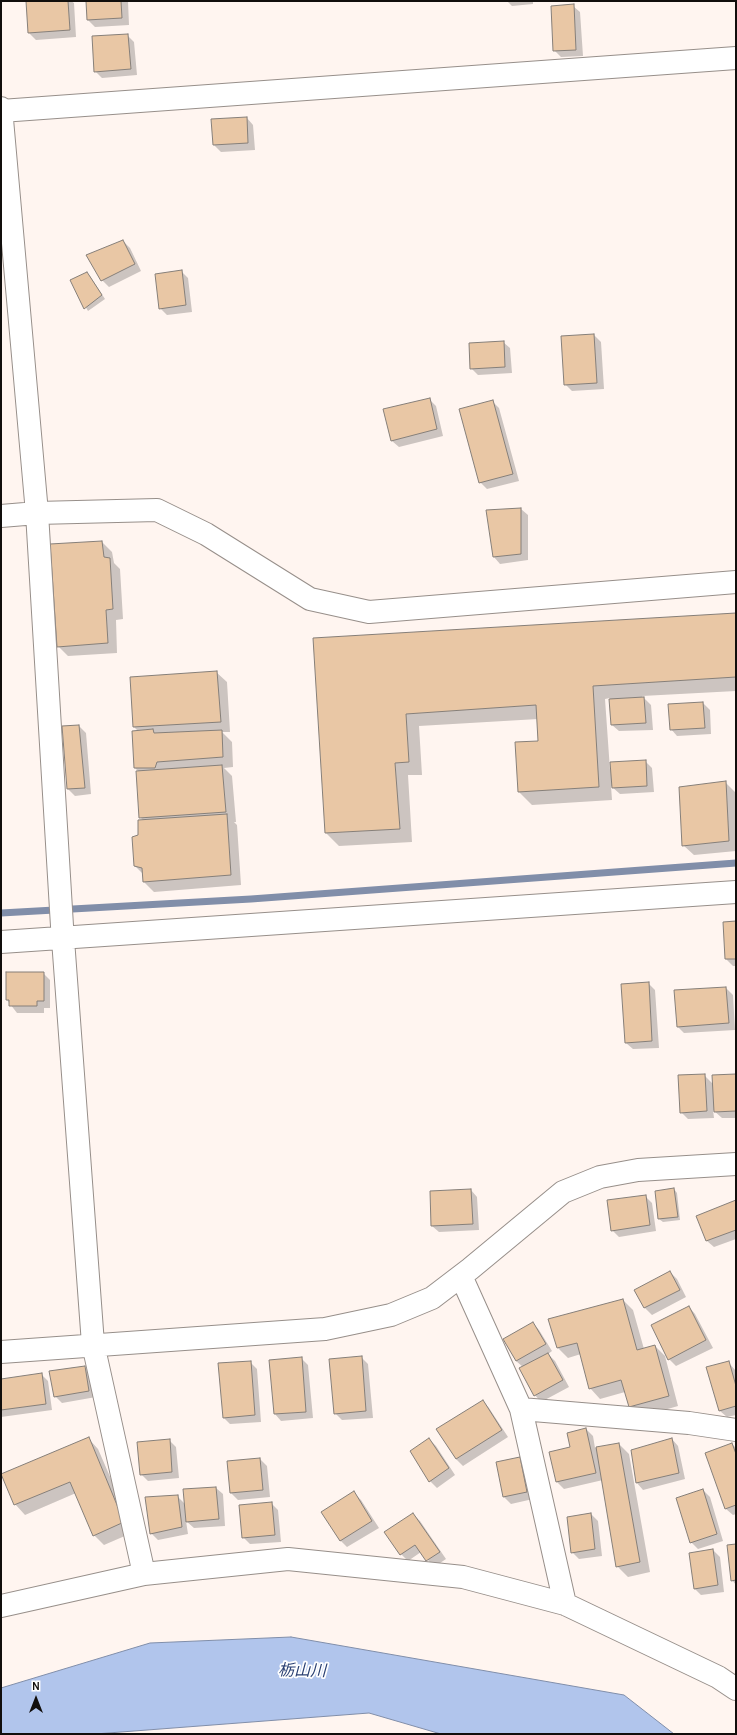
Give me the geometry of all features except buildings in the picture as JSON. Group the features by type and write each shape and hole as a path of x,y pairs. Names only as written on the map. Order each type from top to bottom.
{"street":[{"path":"1,111 736,58"},
{"path":"1,108 37,513 63,932 93,1344 144,1574"},
{"path":"1,516 37,513 157,510 206,534 310,599 369,612 736,582"},
{"path":"1,942 63,932 736,892"},
{"path":"1,1352 93,1344 325,1329 391,1315 432,1298 563,1192 600,1177 638,1170 736,1164"},
{"path":"461,1276 521,1409 565,1604"},
{"path":"521,1409 690,1423 736,1430"},
{"path":"1,1606 144,1574 288,1559 464,1577 565,1604 718,1677 736,1689"}],"water":[{"name":"栃山川","path":"291,1637 624,1695 674,1734 441,1734 369,1713 95,1734 1,1734 1,1688 150,1643"}],"waterway":[{"path":"1,913 251,899 736,863"}]}
